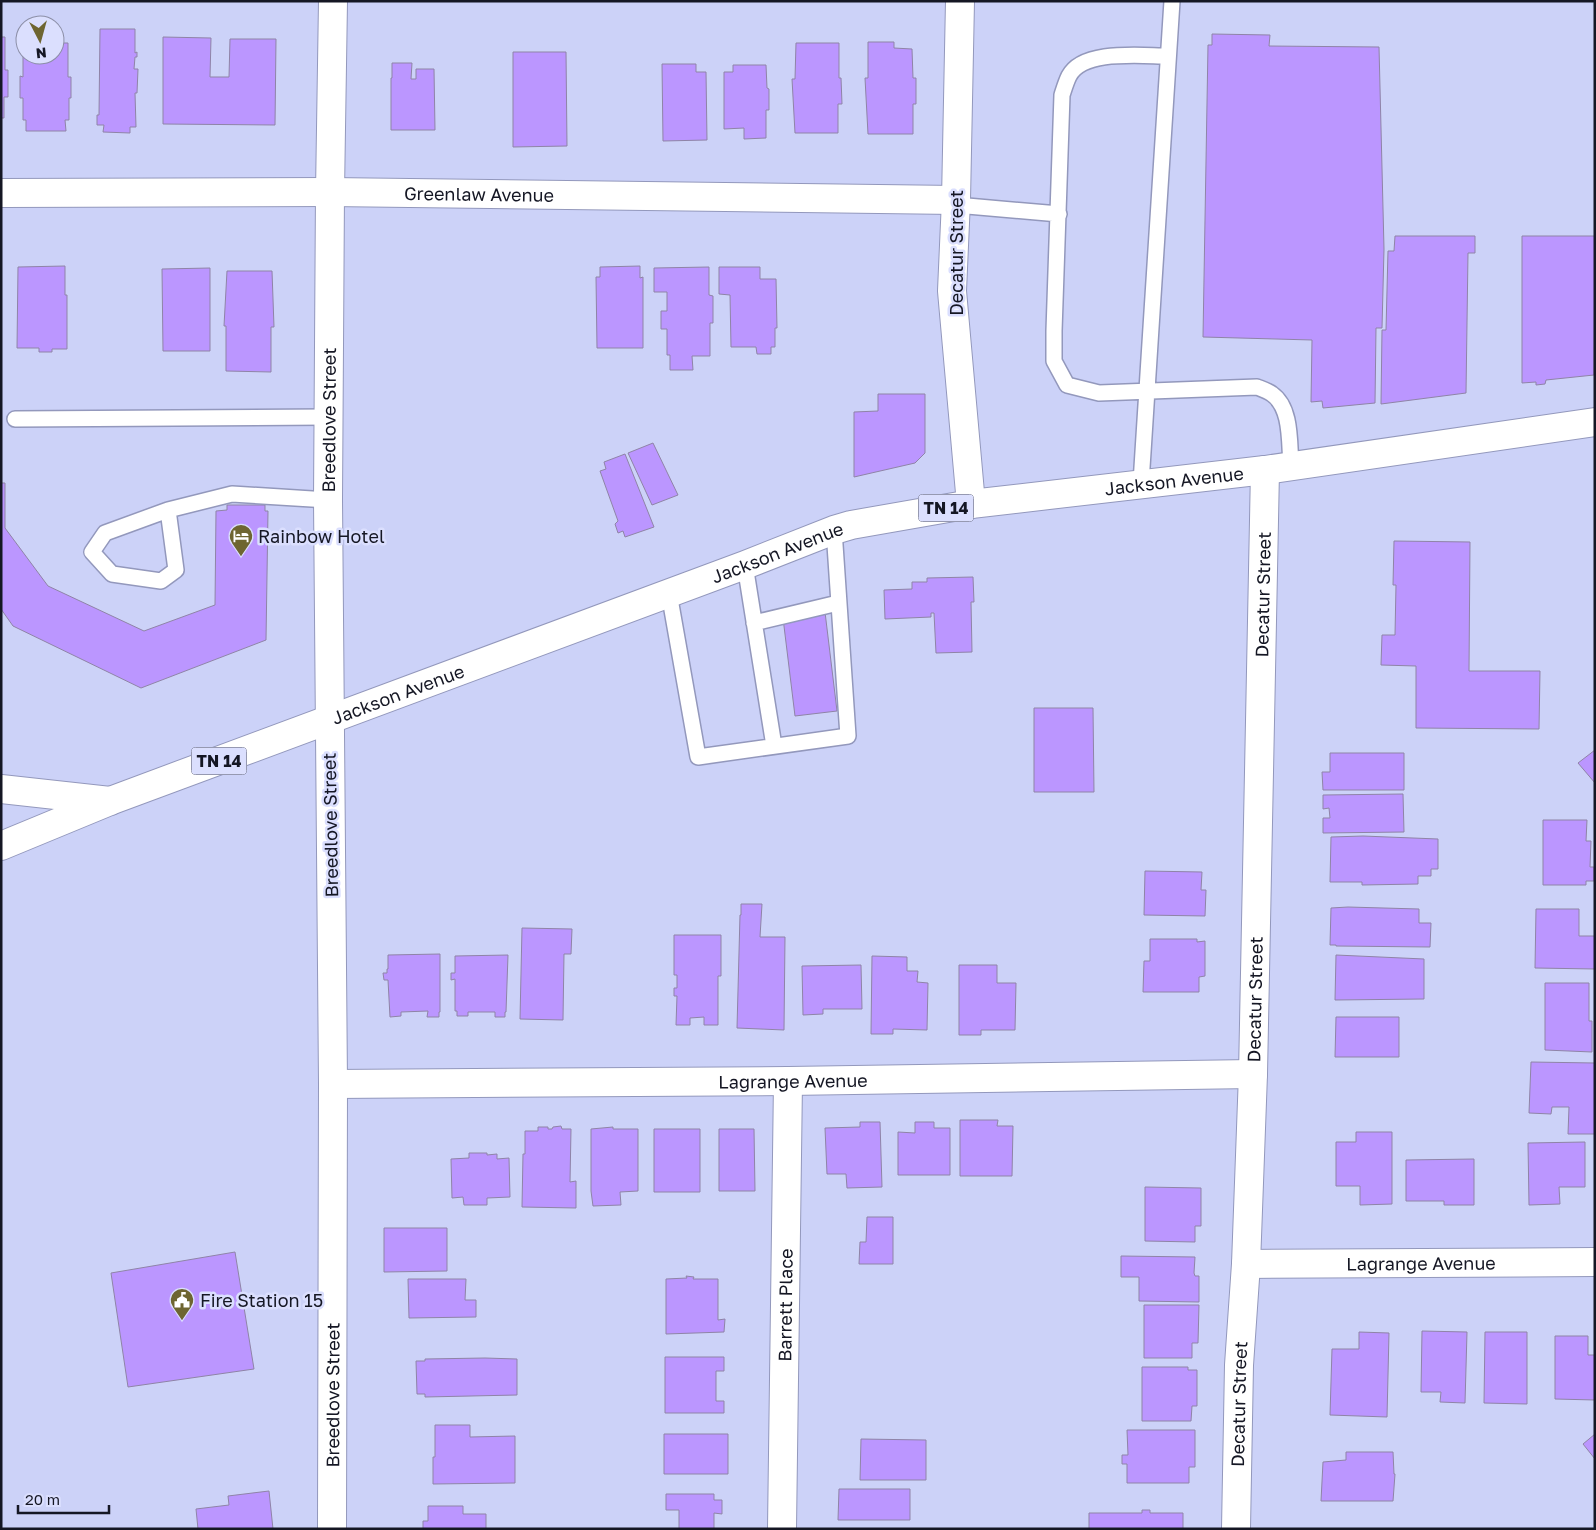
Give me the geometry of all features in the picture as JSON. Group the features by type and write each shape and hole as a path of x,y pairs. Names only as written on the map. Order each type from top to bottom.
{"main road":[{"name":"Breedlove Street","path":"332,1529 332,1084 328,417 333,1"},
{"name":"Decatur Street","path":"960,1 956,202 952,291 971,504"},
{"name":"Greenlaw Avenue","path":"1,193 330,192 956,202"},
{"name":"Jackson Avenue","path":"1,846 110,801 851,525 971,504 1278,467 1595,422"},
{"name":"Decatur Street","path":"1236,1529 1239,1365 1246,1264 1278,467"},
{"path":"1,789 110,801"},
{"name":"Lagrange Avenue","path":"332,1084 788,1081 1253,1074"},
{"name":"Barrett Place","path":"782,1529 788,1081"},
{"name":"Lagrange Avenue","path":"1246,1264 1595,1262"}],"lane":[{"path":"1142,483 1172,1"},
{"path":"1168,56 1101,57 1080,64 1069,75 1062,95 1054,361 1068,385 1099,393 1257,387 1271,393 1282,404 1286,420 1278,467"},
{"path":"956,202 1059,214"},
{"path":"15,419 328,417"},
{"path":"168,510 176,570 161,581 112,574 92,552 105,533 168,510 232,494 328,500"},
{"path":"669,593 698,757 848,736 834,530"},
{"path":"745,565 774,746"},
{"path":"754,623 838,603"}],"building":[{"path":"100,29 135,29 135,53 137,52 137,57 135,57 134,69 138,69 137,93 135,93 136,127 130,127 130,133 103,132 104,125 97,125 97,115 99,115"},
{"path":"1212,34 1270,35 1269,46 1379,47 1384,249 1382,328 1376,328 1375,403 1323,408 1322,401 1311,402 1312,340 1203,337 1208,45 1212,45"},
{"path":"1,37 5,37 5,70 8,70 8,97 4,97 4,118 1,118"},
{"path":"163,37 211,38 210,77 229,77 230,39 276,39 275,125 163,124"},
{"path":"868,42 894,42 894,48 912,49 913,78 916,78 916,104 913,104 913,134 868,134 865,78 868,78"},
{"path":"65,43 68,43 68,77 71,77 71,98 69,98 69,120 65,120 66,131 26,131 26,120 23,120 23,98 20,98 20,76 23,77 23,65 65,65"},
{"path":"796,43 839,43 839,78 841,78 842,104 838,104 838,133 795,133 792,79 795,79"},
{"path":"513,52 566,52 567,146 513,147"},
{"path":"392,63 412,63 411,79 416,79 416,69 434,69 435,130 391,130"},
{"path":"662,64 696,64 696,72 706,72 707,140 663,141"},
{"path":"733,65 766,65 769,110 766,110 766,138 744,139 744,128 724,129 724,72 733,72"},
{"path":"1395,236 1475,236 1475,253 1468,253 1466,393 1381,404 1382,330 1386,330 1388,251 1394,251"},
{"path":"1522,236 1595,236 1594,375 1546,380 1545,384 1536,385 1536,382 1522,383"},
{"path":"65,266 67,349 52,349 52,352 39,352 39,348 17,348 18,267"},
{"path":"640,266 640,278 643,277 643,348 597,348 596,277 600,277 600,267"},
{"path":"709,267 709,295 713,296 713,323 710,323 710,356 692,356 693,370 670,370 670,355 667,355 667,329 661,329 661,311 667,311 667,292 654,292 654,268"},
{"path":"719,267 760,267 760,279 776,279 777,328 775,328 775,347 771,347 771,354 757,354 756,347 731,347 730,295 719,294"},
{"path":"210,268 210,351 163,351 162,269"},
{"path":"227,271 272,271 274,327 271,327 271,372 226,371 226,326 224,326"},
{"path":"878,394 925,394 925,453 915,463 854,477 854,412 878,411"},
{"path":"653,443 678,495 652,505 628,453"},
{"path":"625,454 654,527 625,537 623,531 618,533 615,524 618,521 600,471 606,469 604,462"},
{"name":"Rainbow Hotel","path":"1,483 5,483 5,528 48,586 144,631 215,605 216,511 227,510 227,505 265,505 265,511 268,511 266,640 141,688 13,626 1,609"},
{"path":"1394,541 1470,542 1469,671 1540,671 1539,729 1416,728 1416,666 1381,665 1382,635 1395,635 1396,585 1393,585"},
{"path":"973,577 974,602 971,602 972,652 936,653 934,613 931,613 931,617 885,619 884,590 912,589 912,582 927,582 927,578"},
{"path":"825,612 837,711 795,716 783,618"},
{"path":"1034,708 1093,708 1094,792 1034,792"},
{"path":"1595,750 1595,783 1578,763"},
{"path":"1330,753 1404,753 1404,790 1323,790 1322,772 1330,772"},
{"path":"1403,794 1404,832 1323,833 1323,818 1330,818 1329,808 1323,809 1323,795"},
{"path":"1543,820 1587,820 1586,841 1591,841 1590,867 1594,867 1594,881 1586,881 1586,885 1543,885"},
{"path":"1363,836 1438,839 1438,869 1431,869 1431,876 1418,876 1418,884 1362,885 1362,882 1330,882 1331,837"},
{"path":"1145,871 1202,872 1201,890 1206,890 1205,916 1144,915"},
{"path":"741,904 762,904 760,937 785,937 784,1030 737,1028"},
{"path":"1331,908 1419,909 1419,923 1431,923 1430,947 1330,945"},
{"path":"1536,909 1579,909 1579,936 1595,936 1595,969 1535,968"},
{"path":"522,928 572,929 571,954 564,954 563,1020 520,1019"},
{"path":"674,935 721,935 721,976 718,976 718,1025 704,1025 704,1017 690,1018 690,1025 676,1025 677,996 674,996 674,988 677,988 677,975 674,975"},
{"path":"1150,939 1197,939 1197,942 1205,941 1205,976 1199,977 1199,992 1143,992 1144,961 1150,961"},
{"path":"440,954 439,1017 427,1017 428,1011 401,1012 401,1016 390,1017 388,980 384,980 383,973 387,973 388,955"},
{"path":"508,955 505,1017 495,1017 495,1012 468,1012 468,1016 457,1016 457,1011 455,1011 455,979 451,980 451,973 455,973 455,956"},
{"path":"1336,955 1424,959 1424,999 1335,1000"},
{"path":"872,956 907,957 907,971 918,971 917,982 928,983 927,1030 893,1029 893,1034 871,1034"},
{"path":"861,965 862,1009 823,1009 823,1014 803,1015 802,966"},
{"path":"959,965 997,965 997,983 1016,983 1015,1030 981,1030 981,1035 959,1035"},
{"path":"1545,983 1589,983 1589,1021 1592,1021 1592,1052 1545,1050"},
{"path":"1336,1017 1399,1017 1399,1057 1335,1057"},
{"path":"1531,1062 1595,1063 1595,1134 1568,1134 1569,1107 1552,1107 1551,1114 1529,1113"},
{"path":"960,1120 998,1120 997,1126 1013,1126 1012,1176 960,1176"},
{"path":"860,1122 880,1122 882,1187 847,1188 846,1174 827,1174 825,1128 860,1127"},
{"path":"915,1122 934,1122 934,1128 950,1128 950,1175 898,1175 898,1132 915,1133"},
{"path":"561,1126 562,1129 571,1129 570,1182 576,1181 576,1208 522,1207 525,1131 538,1131 538,1127 552,1129 553,1127"},
{"path":"613,1127 613,1129 638,1129 638,1191 620,1192 621,1205 593,1206 591,1191 591,1129"},
{"path":"654,1129 700,1129 700,1192 654,1192"},
{"path":"719,1129 754,1129 755,1191 719,1191"},
{"path":"1356,1132 1392,1132 1392,1204 1360,1205 1360,1186 1336,1186 1336,1142 1356,1142"},
{"path":"1585,1142 1585,1187 1559,1187 1560,1204 1529,1205 1528,1143"},
{"path":"469,1153 497,1154 497,1159 509,1158 510,1197 487,1198 487,1205 464,1205 463,1197 452,1198 451,1159 469,1158"},
{"path":"1474,1159 1474,1205 1444,1205 1444,1201 1406,1201 1406,1160"},
{"path":"1145,1187 1201,1188 1201,1226 1195,1226 1195,1242 1145,1241"},
{"path":"867,1217 893,1217 893,1264 859,1264 860,1242 866,1242"},
{"path":"384,1228 447,1228 447,1271 384,1272"},
{"name":"Fire Station 15","path":"235,1252 254,1369 128,1387 111,1273"},
{"path":"1121,1256 1195,1257 1194,1273 1195,1276 1199,1276 1199,1302 1139,1301 1139,1277 1121,1277"},
{"path":"686,1276 694,1277 693,1279 718,1279 718,1320 725,1319 724,1332 666,1334 666,1279 687,1278"},
{"path":"408,1279 466,1279 465,1300 476,1300 476,1317 409,1318"},
{"path":"1144,1305 1199,1305 1198,1343 1192,1343 1192,1358 1144,1358"},
{"path":"1422,1331 1467,1332 1465,1403 1440,1402 1441,1392 1421,1392"},
{"path":"1359,1332 1389,1333 1387,1417 1330,1415 1332,1349 1359,1349"},
{"path":"1485,1332 1527,1332 1527,1404 1484,1403"},
{"path":"1555,1336 1588,1336 1588,1355 1595,1355 1595,1400 1555,1399"},
{"path":"665,1357 724,1357 724,1371 716,1371 716,1401 724,1401 724,1413 665,1413"},
{"path":"425,1359 517,1359 517,1395 425,1397 425,1394 417,1394 416,1361 425,1361"},
{"path":"1142,1367 1188,1367 1188,1370 1197,1370 1197,1406 1192,1406 1191,1421 1142,1421"},
{"path":"435,1425 470,1425 470,1437 515,1436 515,1483 433,1484"},
{"path":"1127,1430 1195,1430 1195,1467 1189,1467 1189,1483 1127,1483 1127,1464 1122,1464 1122,1455 1128,1455"},
{"path":"664,1434 728,1434 728,1474 664,1474"},
{"path":"1595,1434 1595,1459 1583,1444"},
{"path":"861,1439 926,1440 926,1480 860,1480"},
{"path":"1346,1452 1393,1452 1395,1474 1393,1501 1321,1501 1323,1462 1346,1460"},
{"path":"839,1489 910,1489 910,1520 838,1520"},
{"path":"269,1491 273,1529 198,1529 196,1509 229,1505 228,1496"},
{"path":"666,1494 714,1494 714,1500 722,1500 722,1514 714,1513 714,1529 679,1529 679,1510 666,1510"},
{"path":"428,1506 463,1506 463,1514 486,1514 486,1529 423,1529 423,1521 428,1521"},
{"path":"1142,1510 1150,1510 1150,1513 1183,1513 1183,1529 1089,1529 1089,1513 1142,1513"}],"place":[{"name":"Rainbow Hotel","path":"241,557"},
{"name":"Fire Station 15","path":"182,1321"}]}
